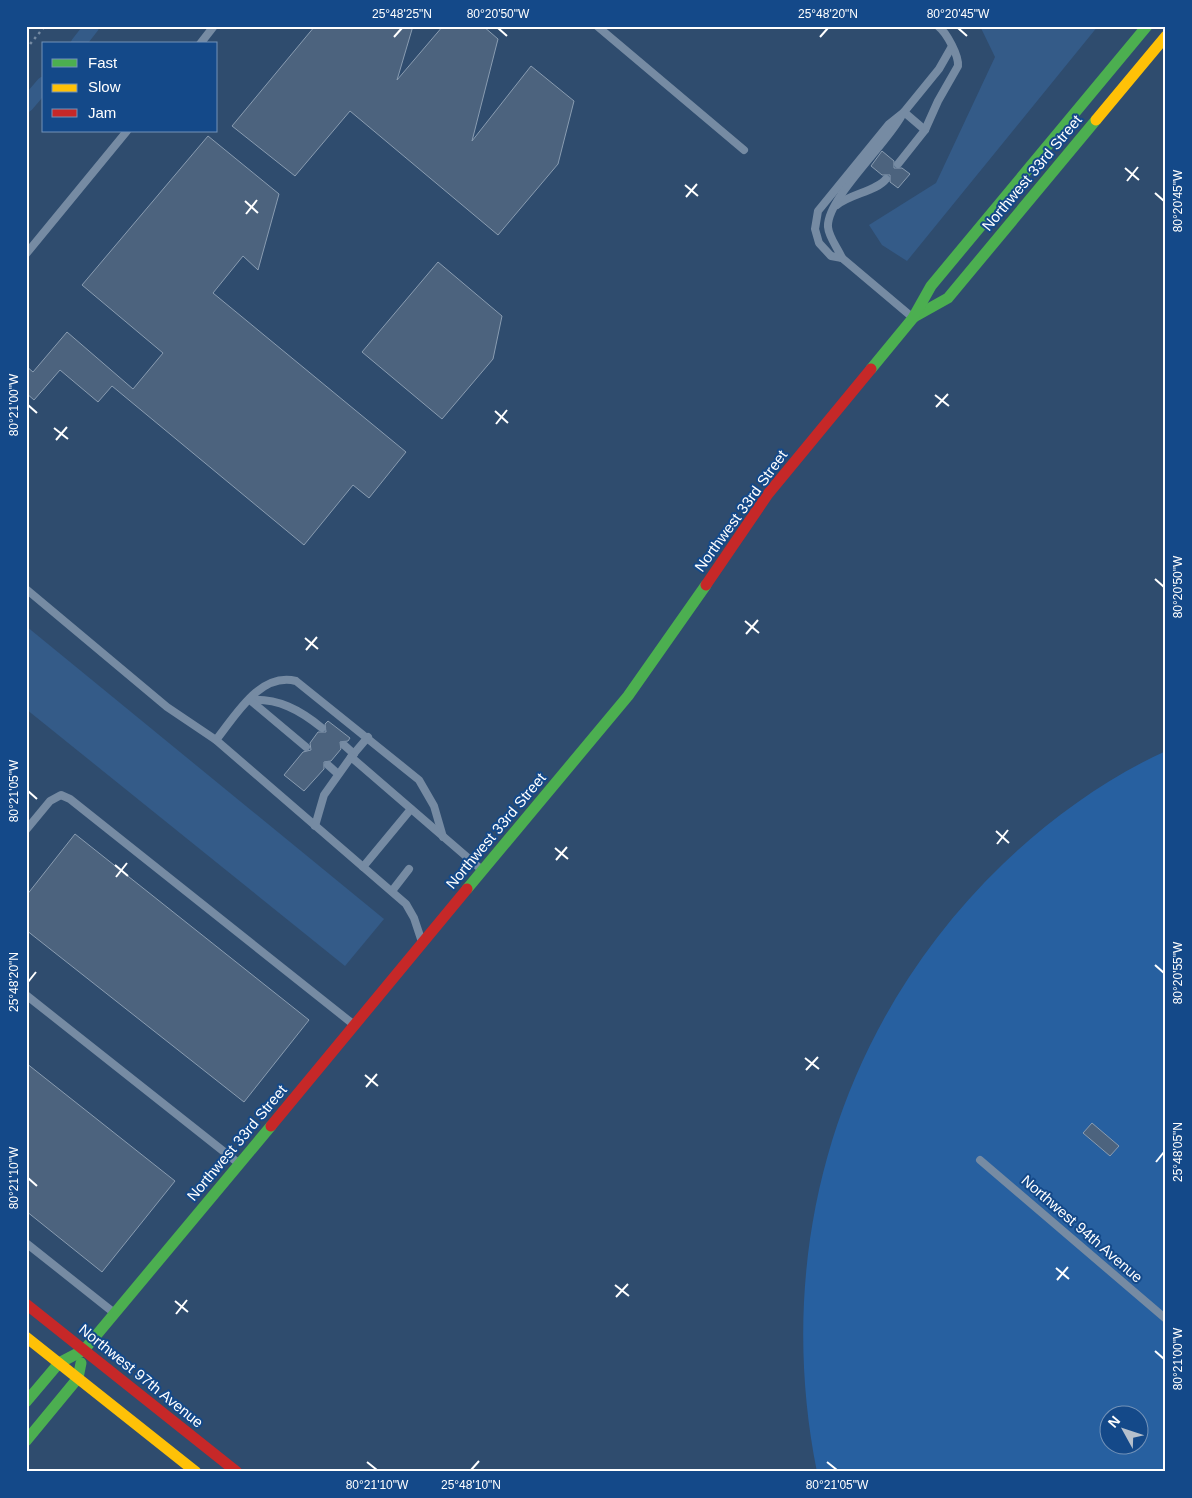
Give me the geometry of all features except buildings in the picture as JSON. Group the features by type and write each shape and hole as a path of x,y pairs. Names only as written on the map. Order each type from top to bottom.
{"street":[{"path":"1146,27 1164,41"},
{"name":"Northwest 33rd Street","path":"26,1402 59,1363 84,1350 634,689 768,494 913,318 930,286 1146,27"},
{"name":"Northwest 33rd Street","path":"913,318 948,298 1164,41"},
{"name":"Northwest 97th Avenue","path":"26,1304 237,1472"},
{"path":"26,1337 196,1472"},
{"name":"Northwest 33rd Street","path":"26,1440 78,1378 84,1350"}],"lane":[{"path":"202,42 214,26"},
{"path":"597,26 744,150"},
{"path":"898,164 926,130 934,109 958,66 959,61 947,34 938,26"},
{"path":"842,258 831,256 819,243 815,229 818,211 889,124 904,112 940,68 952,48"},
{"path":"904,112 926,130"},
{"path":"904,112 896,128 850,182 834,208 828,227 842,258 913,318"},
{"path":"26,254 126,132"},
{"path":"834,208 849,197 880,184 886,179"},
{"path":"26,588 168,707 216,740 392,891 411,910 422,943"},
{"path":"216,740 250,700 270,683 287,679 296,681 413,774 423,785 434,806 443,837"},
{"path":"250,700 278,702 296,709 322,728"},
{"path":"250,700 306,747"},
{"path":"315,826 324,795 338,774 368,737"},
{"path":"344,745 353,756 411,809 484,871"},
{"path":"328,765 338,774"},
{"path":"26,830 50,801 58,796 70,799 354,1025"},
{"path":"363,867 411,809"},
{"path":"392,891 409,870"},
{"path":"26,995 239,1164"},
{"name":"Northwest 94th Avenue","path":"980,1160 1166,1319"},
{"path":"26,1243 114,1313"}],"path":[{"path":"26,49 45,26"}],"shaded area":[{"path":"980,26 1098,26 907,261 882,245 869,225 936,183 995,57"},
{"path":"26,626 384,919 345,966 26,709"},
{"path":"1166,751 1166,1472 817,1472 805,1388 804,1305 813,1223 831,1144 860,1067 898,995 946,927 1003,864 1021,847 1059,816 1122,774"}],"waterway":[{"path":"80,42 92,26"},
{"path":"26,105 42,86"}],"traffic: fast":[{"path":"871,369 913,318 931,286 1147,26"},
{"path":"914,317 948,298 1096,120"},
{"path":"467,889 628,696 706,585"},
{"path":"26,1402 59,1363 84,1350 271,1126"},
{"path":"26,1441 78,1378 81,1363"}],"traffic: slow":[{"path":"1096,120 1166,36"},
{"path":"26,1337 196,1472"}],"traffic: jam":[{"path":"706,585 768,494 871,369"},
{"path":"271,1126 467,889"},
{"path":"26,1304 237,1472"}]}
